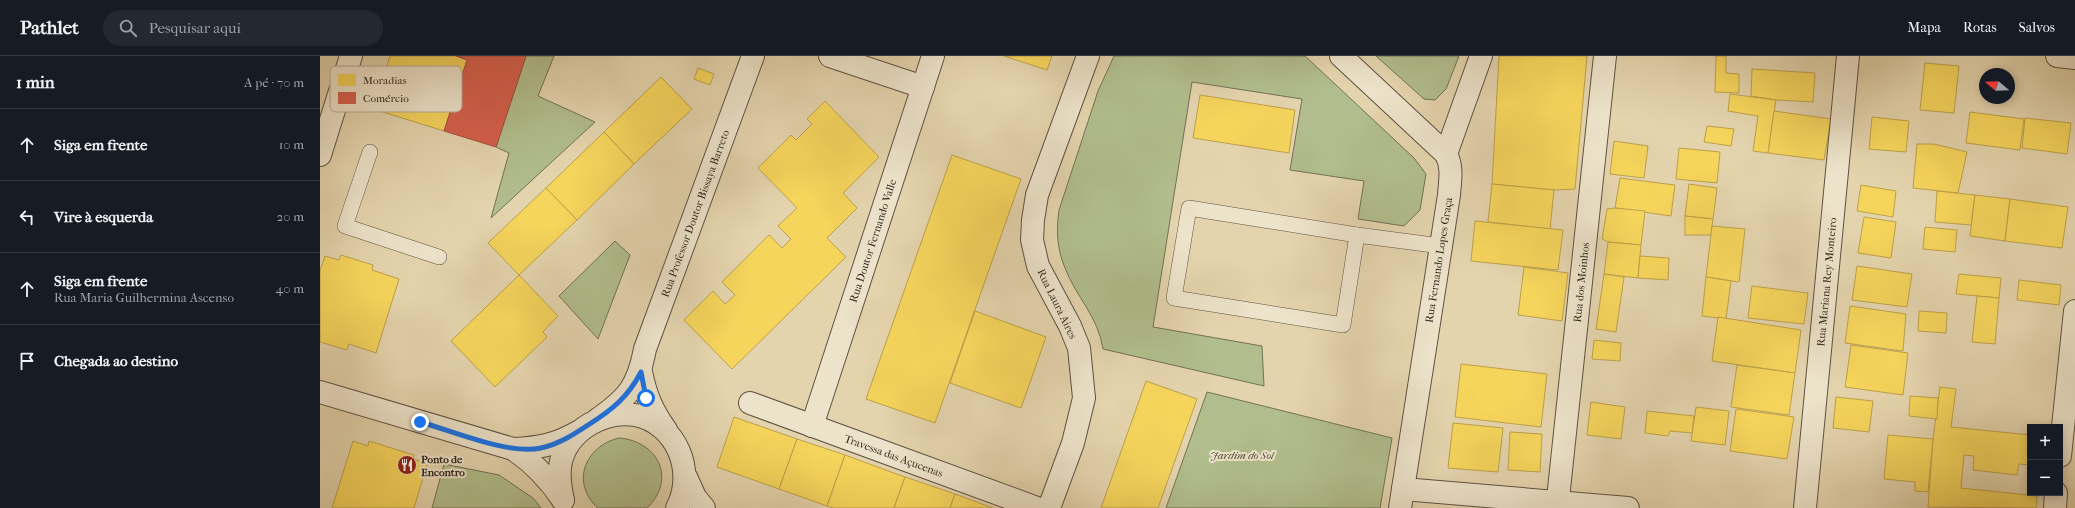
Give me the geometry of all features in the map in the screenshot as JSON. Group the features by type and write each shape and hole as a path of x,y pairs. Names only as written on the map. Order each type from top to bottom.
{"street":[{"path":"348,66 351,56"},
{"name":"Rua Professor Doutor Bissaya Barreto","path":"590,424 615,407 632,388 641,372 645,349 753,56"},
{"path":"830,56 923,87"},
{"name":"Rua Doutor Fernando Valle","path":"812,426 934,56"},
{"name":"Rua Laura Aires","path":"1049,508 1073,443 1084,398 1079,348 1070,326 1038,266 1032,240 1033,220 1038,195 1088,56"},
{"path":"1341,56 1446,154 1481,56"},
{"name":"Rua dos Moinhos","path":"1558,506 1605,56"},
{"name":"Rua Mariana Rey Monteiro","path":"1805,508 1848,56"},
{"path":"2057,56 2075,58"},
{"path":"320,155 333,112"},
{"name":"Rua Fernando Lopes Graça","path":"1401,498 1441,246 1451,171 1450,160 1446,154"},
{"path":"2063,427 2075,311"},
{"name":"Rua Professor Doutor Bissaya Barreto","path":"641,372 646,398 655,416 671,437"},
{"path":"320,392 513,449 532,462 553,485 565,504"},
{"name":"Travessa das Açucenas","path":"750,403 1037,508"},
{"path":"513,449 540,448 563,441 590,424 616,414 635,415 655,423 671,437 682,456 686,477 695,497 704,508"},
{"path":"565,504 559,480 562,460 570,443 590,424"},
{"path":"677,508 682,499 686,477"},
{"path":"2055,508 2056,496"},
{"path":"1401,498 1628,508"}],"lane":[{"path":"370,152 345,226 439,257"},
{"path":"1357,235 1343,325 1174,298 1188,208 1357,235 1441,246"}],"green space":[{"path":"526,56 554,56 538,96 595,122 491,218 509,153 496,147"},
{"path":"1114,56 1305,56 1414,158 1426,174 1420,210 1404,226 1358,219 1364,181 1290,170 1302,99 1192,82 1153,327 1262,346 1264,386 1103,349 1092,317 1075,288 1062,261 1057,233 1059,210 1098,91"},
{"path":"1376,56 1459,56 1446,89 1435,100 1424,99"},
{"path":"615,241 630,255 598,339 559,296"},
{"name":"Jardim do Sol","path":"1207,392 1392,438 1380,508 1166,508"},
{"path":"619,438 633,441 644,446 653,454 659,463 662,474 661,485 656,497 647,508 598,508 589,498 585,488 583,477 585,467 590,457 597,449 607,442"},
{"path":"444,464 499,475 533,498 541,508 432,508"}],"building: Moradias":[{"path":"390,56 456,56 467,60 462,75 462,66 387,66"},
{"path":"1004,56 1052,56 1047,70"},
{"path":"1499,56 1587,56 1575,189 1554,190 1492,184"},
{"path":"1716,56 1726,56 1726,73 1739,74 1739,93 1715,92"},
{"path":"1925,63 1959,66 1954,113 1920,110"},
{"path":"698,68 714,74 710,85 694,79"},
{"path":"1752,69 1815,73 1813,102 1776,100 1751,96"},
{"path":"661,77 692,109 634,164 604,132"},
{"path":"1730,94 1776,100 1768,153 1753,151 1758,116 1728,111"},
{"path":"1200,95 1295,110 1289,153 1193,138"},
{"path":"825,101 879,157 843,193 857,208 827,238 846,257 732,369 684,320 713,291 725,304 735,295 722,282 769,235 782,248 791,239 778,226 797,208 758,168 791,135 796,140 812,124 807,119"},
{"path":"1774,111 1831,119 1824,160 1768,153"},
{"path":"383,112 450,112 444,131"},
{"path":"1970,112 2024,119 2020,150 1966,143"},
{"path":"1872,117 1909,121 1906,152 1869,149"},
{"path":"2025,118 2071,123 2067,154 2022,148"},
{"path":"1707,126 1734,129 1731,146 1704,142"},
{"path":"604,132 634,164 577,220 546,188"},
{"path":"1614,141 1648,146 1644,178 1610,174"},
{"path":"1917,144 1934,144 1967,152 1958,193 1913,188"},
{"path":"1679,148 1720,152 1717,183 1676,179"},
{"path":"952,155 1021,179 935,423 866,399"},
{"path":"1620,178 1675,185 1671,216 1615,208"},
{"path":"1492,184 1554,190 1550,229 1488,222"},
{"path":"1689,184 1717,188 1713,219 1685,216"},
{"path":"1861,185 1896,191 1893,217 1857,211"},
{"path":"546,188 577,220 519,275 488,243"},
{"path":"1937,191 1975,195 1971,225 1935,222"},
{"path":"1975,195 2010,199 2005,241 1970,236"},
{"path":"2010,199 2068,207 2062,248 2005,241"},
{"path":"1615,208 1645,211 1641,245 1608,242 1602,239 1607,209"},
{"path":"1685,216 1713,219 1711,235 1685,235"},
{"path":"1864,217 1896,222 1891,258 1858,253"},
{"path":"1475,221 1563,230 1558,270 1471,261"},
{"path":"1712,226 1745,229 1739,282 1706,277"},
{"path":"1925,227 1957,230 1955,252 1923,249"},
{"path":"1608,242 1641,245 1638,278 1604,274"},
{"path":"341,255 373,265 372,270 399,279 376,353 349,344 347,350 320,342 320,271 325,256 339,260"},
{"path":"1640,256 1669,258 1668,280 1638,278"},
{"path":"1857,266 1912,274 1907,307 1852,300"},
{"path":"1524,267 1568,273 1562,321 1518,315"},
{"path":"1604,274 1624,277 1616,332 1596,329"},
{"path":"1959,274 2001,278 1999,298 1956,294"},
{"path":"519,275 558,316 543,332 547,337 495,387 451,341"},
{"path":"1706,277 1731,281 1726,319 1702,316"},
{"path":"2019,280 2061,285 2059,305 2017,300"},
{"path":"1752,286 1808,293 1804,324 1748,318"},
{"path":"1977,296 1999,298 1995,344 1972,342"},
{"path":"1850,306 1906,314 1903,351 1845,343"},
{"path":"975,311 1046,337 1021,408 950,383"},
{"path":"1919,311 1947,313 1946,333 1918,331"},
{"path":"1718,317 1801,330 1795,373 1712,361"},
{"path":"1594,340 1621,343 1620,361 1592,359"},
{"path":"1851,345 1908,353 1903,395 1845,387"},
{"path":"1461,364 1547,374 1541,427 1455,417"},
{"path":"1737,365 1795,373 1789,415 1731,407"},
{"path":"1146,381 1197,399 1158,508 1101,508"},
{"path":"1940,387 1956,389 1951,427 2027,435 2027,465 2019,464 2017,475 1973,470 1974,456 1964,455 1961,488 2037,496 2036,508 1928,507 1933,439"},
{"path":"1910,396 1938,398 1937,419 1909,416"},
{"path":"1836,397 1873,401 1869,432 1833,428"},
{"path":"1591,402 1625,407 1621,439 1587,435"},
{"path":"1696,407 1729,411 1725,445 1691,441"},
{"path":"1736,409 1794,417 1787,459 1730,451"},
{"path":"1647,411 1694,416 1692,433 1670,431 1668,436 1645,433"},
{"path":"734,417 797,439 779,489 717,467"},
{"path":"1453,423 1503,428 1498,472 1448,468"},
{"path":"1510,432 1542,434 1540,472 1508,470"},
{"path":"1888,435 1933,439 1928,492 1915,491 1915,482 1884,479"},
{"path":"797,439 845,455 827,506 779,489"},
{"path":"353,441 368,446 369,441 414,455 413,459 427,464 414,508 332,508"},
{"path":"845,455 905,477 894,508 833,508 827,506"},
{"path":"905,477 955,494 950,508 894,508"},
{"path":"955,494 993,508 950,508"}],"building: Comércio":[{"path":"456,56 526,56 496,147 444,131 450,112 462,112 462,75 467,60"}],"place":[{"name":"Ponto de Encontro","path":"407,465"}],"route":[{"path":"420,422 513,449 540,448 563,441 615,407 632,388 641,372 646,398"}]}
